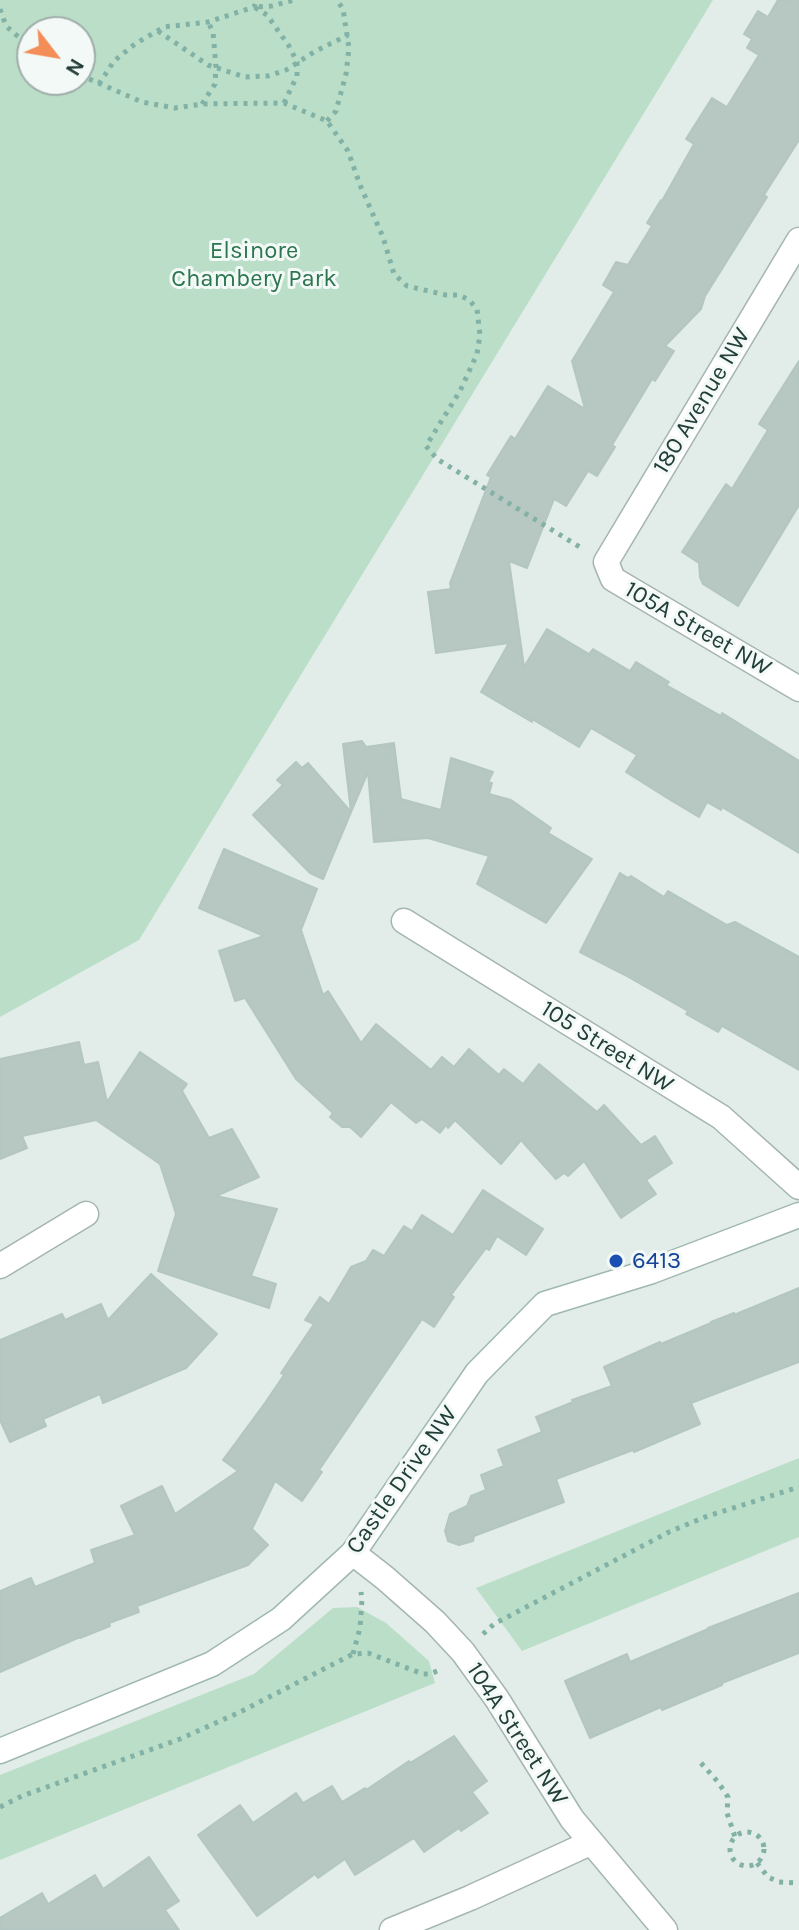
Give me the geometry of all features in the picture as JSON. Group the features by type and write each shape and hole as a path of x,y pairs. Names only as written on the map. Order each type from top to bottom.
{"street":[{"name":"180 Avenue NW","path":"606,562 799,240"},
{"name":"105A Street NW","path":"606,562 613,579 799,689"},
{"name":"105 Street NW","path":"404,921 721,1117 799,1187"},
{"path":"0,1266 86,1214"},
{"name":"Castle Drive NW","path":"0,1751 212,1664 281,1619 353,1553 477,1373 545,1304 652,1271 799,1215"},
{"name":"104A Street NW","path":"353,1553 435,1622 463,1652 497,1699 572,1819 665,1930"},
{"path":"392,1930 590,1843"}],"path":[{"path":"254,7 257,0"},
{"path":"99,84 114,61 164,27 208,22 254,7 294,0"},
{"path":"327,121 336,111 349,48 343,9 337,0"},
{"path":"254,7 267,15 297,62 297,76 284,103"},
{"path":"0,9 6,26 16,35"},
{"path":"202,104 215,84 213,32 208,22"},
{"path":"158,31 208,65 245,77 268,76 286,70 348,35"},
{"path":"96,83 142,102 175,108 202,104 284,103 327,121 348,151 383,237 394,274 407,286 459,295 477,309 480,335 477,354 460,391 426,446 437,459 606,562"},
{"path":"0,1807 22,1796 180,1739 353,1654 368,1653 423,1674 440,1670 494,1624 669,1532 799,1487"},
{"path":"353,1553 362,1599 360,1628 353,1654"},
{"path":"701,1763 728,1797 727,1813 735,1837"},
{"path":"745,1832 760,1838 764,1849 757,1863 740,1866 732,1858 730,1847 735,1837 745,1832"},
{"path":"757,1863 768,1877 779,1882 799,1883"}],"green space":[{"name":"Elsinore Chambery Park","path":"0,0 713,0 139,940 0,1017"},
{"path":"799,1458 799,1537 522,1651 476,1588"},
{"path":"357,1607 386,1623 429,1661 435,1683 0,1860 0,1775 254,1674 333,1608"}],"building":[{"path":"778,0 799,0 799,140 705,296 701,309 665,346 674,351 655,381 652,379 597,476 588,471 566,506 554,499 527,568 509,561 524,667 547,629 589,654 593,649 630,671 636,662 669,682 666,685 721,716 722,713 799,761 799,853 722,807 721,810 707,802 699,817 672,801 626,772 637,755 591,728 579,747 481,692 509,643 436,653 428,592 451,589 450,583 491,477 487,475 511,436 515,439 548,386 585,409 572,361 614,292 603,285 616,262 628,265 652,226 647,223 694,144 686,139 712,98 727,107 759,55 747,48 752,39 744,34 758,11 768,17"},
{"path":"799,361 799,505 738,606 703,584 699,563 682,552 726,484 732,489 768,430 759,424"},
{"path":"362,741 366,747 394,743 401,799 441,810 451,758 493,772 488,782 492,783 489,794 511,800 551,828 548,833 592,859 546,923 477,884 489,856 428,838 374,842 368,772 351,812 343,744"},
{"path":"296,762 302,768 308,763 351,812 323,879 310,873 253,815 283,785 277,780"},
{"path":"224,849 317,889 301,930 323,995 328,991 361,1043 376,1024 431,1070 442,1057 454,1067 469,1049 499,1075 504,1069 523,1084 539,1064 597,1112 604,1105 641,1145 655,1136 672,1163 646,1180 656,1194 621,1218 584,1161 568,1176 564,1173 556,1179 521,1140 501,1164 455,1120 440,1133 422,1119 416,1123 391,1102 361,1137 350,1127 342,1127 330,1117 333,1113 296,1079 245,998 235,1001 219,951 264,936 199,908"},
{"path":"620,873 628,878 631,876 664,897 668,891 727,925 735,922 799,957 799,1070 722,1026 718,1032 686,1014 688,1011 580,952"},
{"path":"79,1042 84,1065 98,1062 107,1102 140,1052 187,1084 182,1091 209,1138 232,1129 259,1177 216,1196 277,1209 251,1276 276,1284 269,1308 158,1271 176,1214 160,1164 96,1120 22,1136 27,1148 0,1159 0,1059"},
{"path":"483,1190 543,1229 526,1255 497,1236 451,1295 454,1297 434,1327 422,1319 319,1470 322,1472 302,1501 275,1481 252,1529 268,1545 248,1565 137,1606 139,1612 109,1623 110,1626 0,1672 0,1591 31,1578 35,1587 95,1563 91,1550 135,1535 121,1506 162,1486 175,1514 238,1471 223,1460 284,1375 281,1373 314,1324 305,1320 320,1297 329,1304 351,1267 366,1261 373,1250 384,1256 404,1226 412,1231 422,1215 453,1235"},
{"path":"151,1274 217,1334 186,1368 103,1403 100,1394 43,1419 46,1426 10,1442 0,1420 0,1340 62,1314 65,1320 101,1304 108,1320"},
{"path":"799,1288 799,1362 691,1403 700,1424 634,1452 556,1479 564,1502 474,1536 473,1541 459,1545 448,1541 445,1531 450,1514 467,1506 471,1496 486,1490 481,1475 504,1466 498,1450 542,1432 536,1417 612,1386 604,1367"},
{"path":"799,1593 799,1653 590,1738 565,1681 627,1654 630,1662"},
{"path":"454,1736 487,1781 472,1792 488,1813 424,1852 414,1838 355,1875 345,1859 318,1878 315,1874 257,1916 198,1835 240,1805 253,1823 296,1793 303,1803 332,1786 342,1802"},
{"path":"149,1857 179,1901 165,1910 179,1930 0,1930 0,1918 42,1893 48,1904 95,1875 103,1889"}],"place":[{"name":"6413","path":"616,1261"}]}
